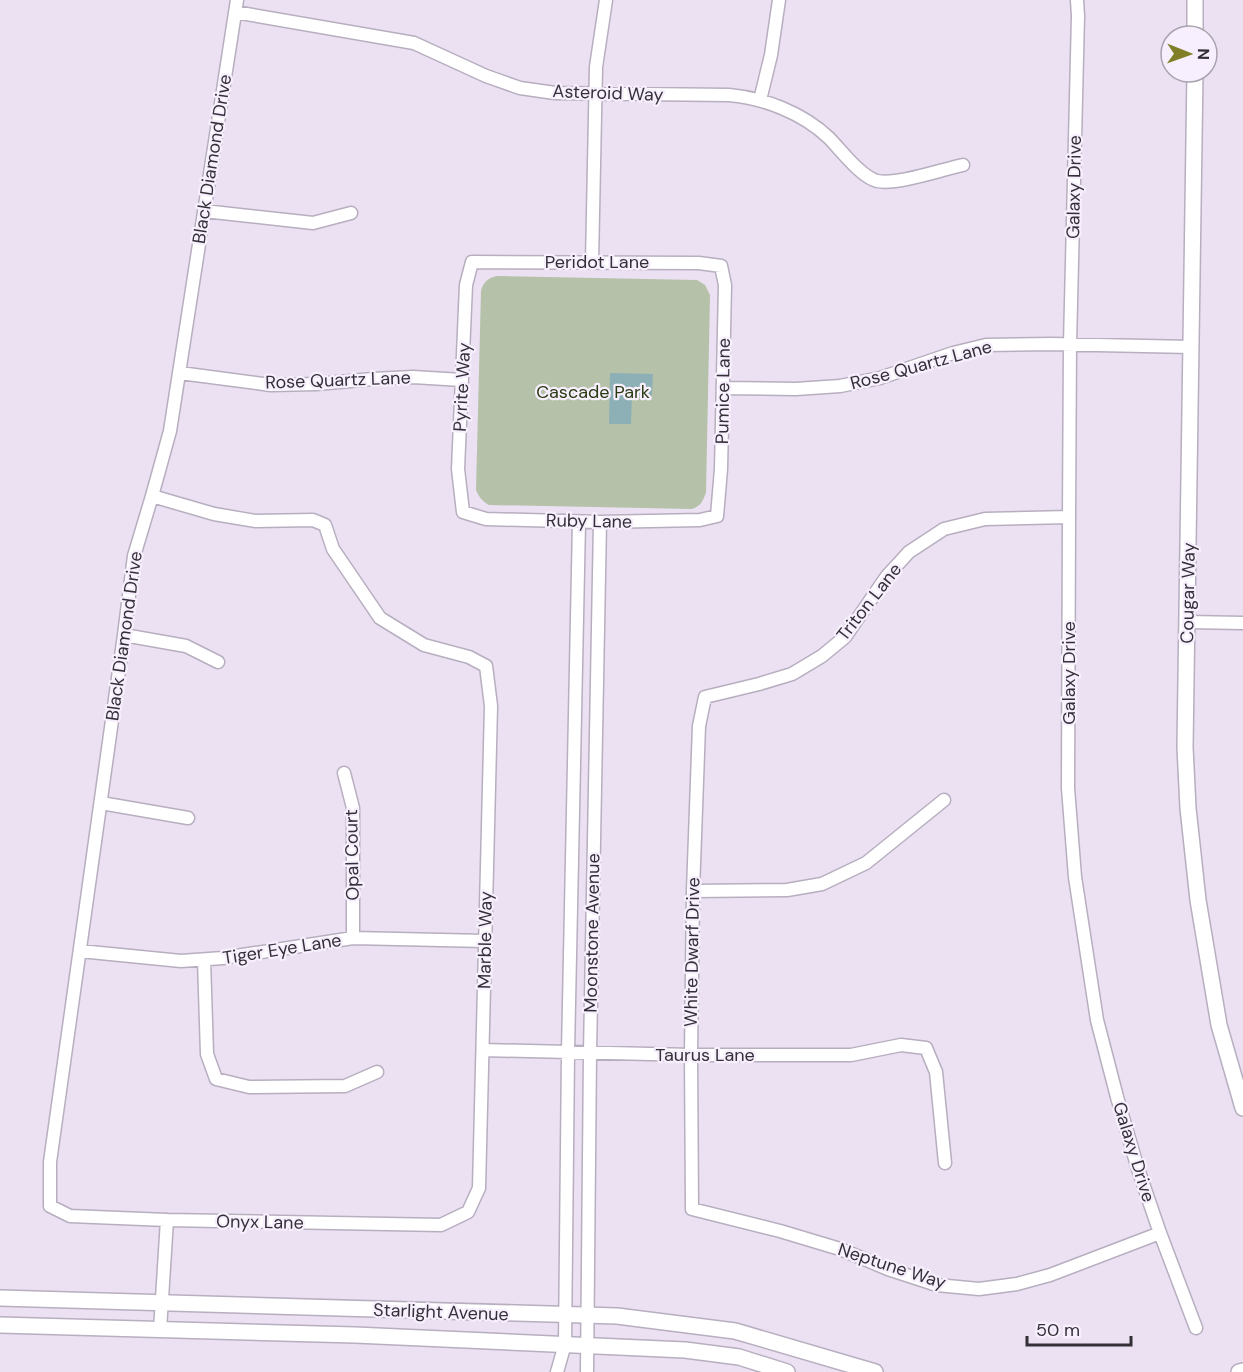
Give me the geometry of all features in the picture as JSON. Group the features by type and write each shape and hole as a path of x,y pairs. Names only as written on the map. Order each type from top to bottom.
{"street":[{"path":"592,262 596,67 606,0"},
{"path":"760,100 771,55 779,0"},
{"name":"Galaxy Drive","path":"1077,0 1070,344 1068,788 1075,877 1097,1020 1138,1169 1196,1328"},
{"path":"1195,24 1196,0"},
{"name":"Asteroid Way","path":"236,6 414,43 486,76 520,88 555,93 729,95 760,100 805,119 827,136 858,169 874,180 892,182 963,165"},
{"name":"Black Diamond Drive","path":"50,1206 50,1162 134,556 170,431 236,6"},
{"name":"Cougar Way","path":"1195,84 1185,747 1188,808 1198,900 1219,1025 1243,1108"},
{"path":"204,211 313,223 351,213"},
{"name":"Peridot Lane","path":"472,262 699,263 721,266"},
{"name":"Pyrite Way","path":"463,512 458,469 466,285 472,262"},
{"name":"Pumice Lane","path":"717,516 721,469 725,285 721,266"},
{"name":"Rose Quartz Lane","path":"723,387 796,389 840,386 880,378 953,353 986,345 1070,344 1191,348"},
{"name":"Rose Quartz Lane","path":"180,373 271,385 413,377 462,380"},
{"name":"Marble Way","path":"152,496 214,514 256,521 313,520 325,525 333,549 380,618 423,645 469,657 486,666 491,706 479,1188 468,1212"},
{"name":"Ruby Lane","path":"463,512 486,519 579,522 700,520 717,516"},
{"name":"Triton Lane","path":"705,697 792,674 822,656 845,637 886,576 909,552 944,529 985,519 1069,518"},
{"name":"Moonstone Avenue","path":"557,1372 566,1344 568,1052 579,522"},
{"name":"Moonstone Avenue","path":"587,1372 590,1053 600,522"},
{"path":"1188,622 1243,623"},
{"path":"124,635 186,646 218,662"},
{"name":"White Dwarf Drive","path":"692,1209 693,891 699,726 705,697"},
{"name":"Opal Court","path":"344,773 353,808 352,938"},
{"path":"693,891 787,890 822,884 866,863 944,800"},
{"path":"101,803 188,819"},
{"name":"Tiger Eye Lane","path":"80,951 182,961 223,958 352,938 485,941"},
{"path":"204,960 207,1054 216,1079 249,1087 345,1086 377,1072"},
{"name":"Taurus Lane","path":"483,1050 691,1055 851,1055 901,1044 926,1048 936,1072 945,1163"},
{"name":"Onyx Lane","path":"50,1206 70,1216 441,1225 468,1212"},
{"name":"Neptune Way","path":"692,1209 840,1249 888,1269 937,1285 979,1289 1017,1284 1050,1275 1160,1233"},
{"path":"160,1330 167,1220"},
{"name":"Starlight Avenue","path":"0,1298 617,1316 735,1330 875,1372"},
{"name":"Starlight Avenue","path":"0,1325 356,1335 685,1350 739,1357 787,1372"}],"green space":[{"name":"Cascade Park","path":"498,276 697,280 705,285 710,295 706,492 700,505 692,509 489,505 481,499 476,490 481,291 487,280"}],"shaded area":[{"path":"610,373 653,374 652,395 632,395 631,424 609,424"}]}
